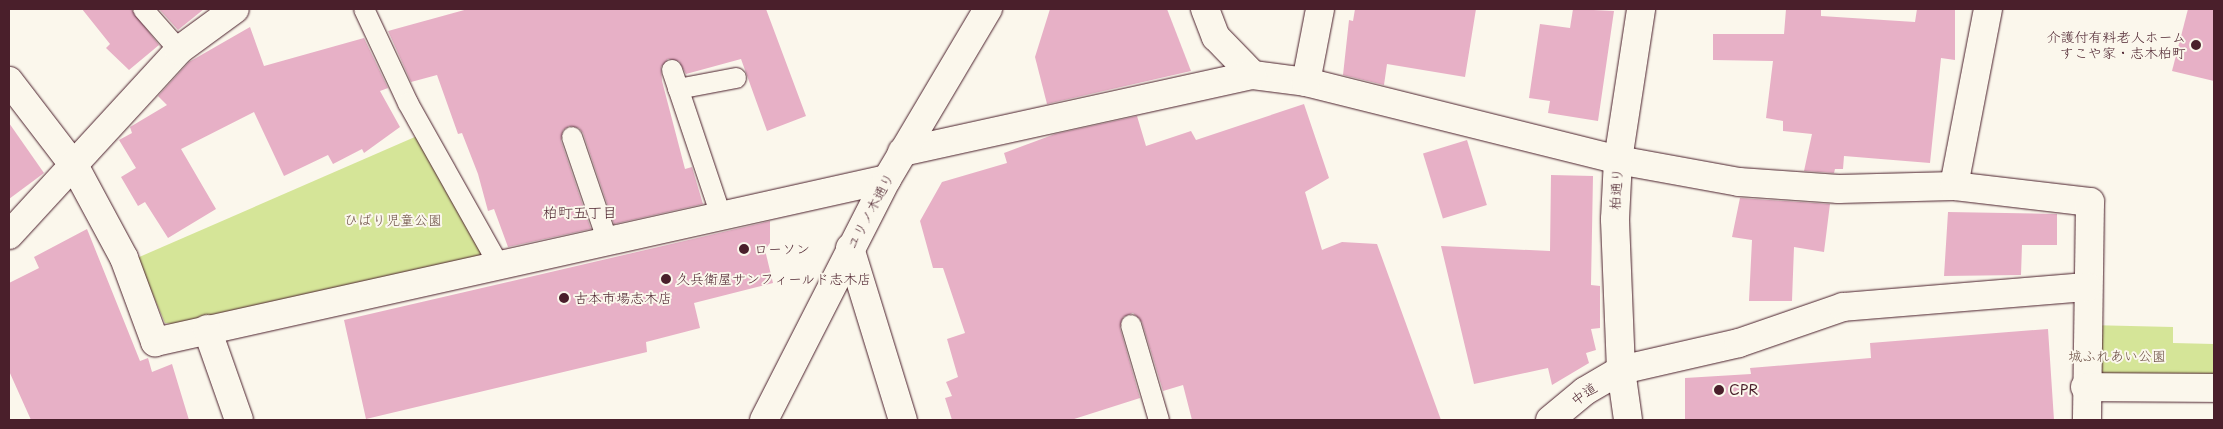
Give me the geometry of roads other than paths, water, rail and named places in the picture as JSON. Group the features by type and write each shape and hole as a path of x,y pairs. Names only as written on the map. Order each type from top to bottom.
{"street":[{"path":"9,235 75,167 178,50 235,9"},
{"name":"ユリノ木通り","path":"764,420 886,179 988,9"},
{"path":"1205,9 1216,37 1254,75"},
{"path":"1306,82 1320,9"},
{"name":"柏通り","path":"1628,420 1621,370 1615,219 1618,160 1641,9"},
{"path":"1954,186 1988,9"},
{"path":"902,152 1254,75 1306,82 1618,160 1739,182 1839,189 1954,186 2090,202 2085,386 2087,420"},
{"path":"9,81 75,167 124,258 155,342 207,329 500,267 886,179"},
{"path":"850,248 902,420"},
{"name":"中道","path":"1550,420 1585,391 1621,370 1739,343 1843,306 2087,287"},
{"path":"207,329 239,420"},
{"path":"2085,386 2214,388"}],"lane":[{"path":"144,9 178,50"},
{"path":"364,9 408,103 500,267"},
{"path":"721,216 675,79 736,78"},
{"path":"572,137 608,242"},
{"path":"1131,325 1159,420"}],"place":[{"name":"介護付有料老人ホーム すこや家・志木柏町","path":"2196,45"},
{"name":"ローソン","path":"744,249"},
{"name":"久兵衛屋サンフィールド志木店","path":"666,279"},
{"name":"古本市場志木店","path":"564,298"},
{"name":"CPR","path":"1719,390"}],"district":[{"name":"柏町五丁目","path":"580,212"}],"park label":[{"name":"ひばり児童公園","path":"393,220"},
{"name":"城ふれあい公園","path":"2117,356"}]}
